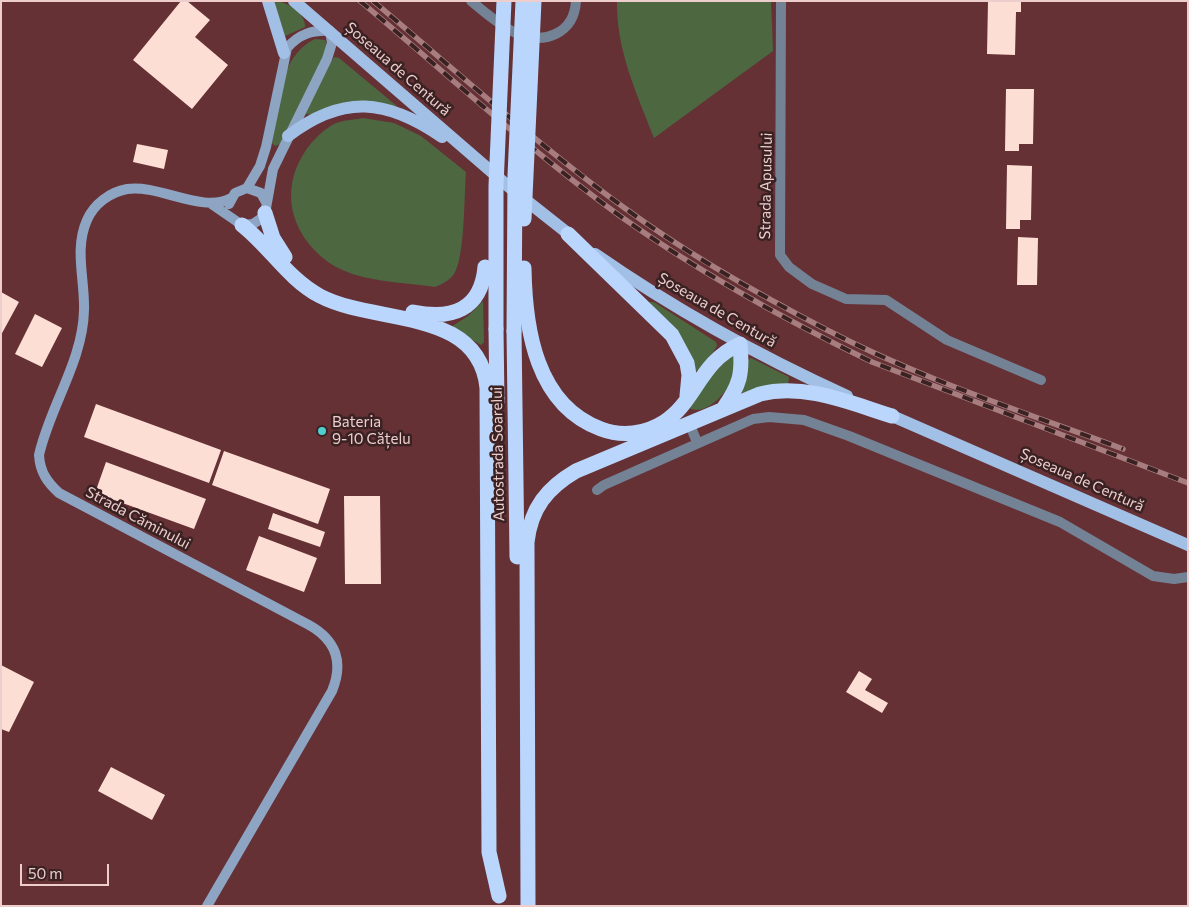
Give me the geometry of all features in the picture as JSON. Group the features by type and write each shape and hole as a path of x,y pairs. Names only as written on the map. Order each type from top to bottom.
{"highway":[{"path":"265,208 273,238 294,266 322,287 353,298 425,314 446,314 463,309 475,298 483,282 485,267 495,1"},
{"name":"Autostrada Soarelui","path":"499,901 496,186 504,1"},
{"name":"Autostrada Soarelui","path":"519,906 514,331 515,165 523,1"},
{"path":"534,1 524,214 524,291 530,335 536,356 555,393 576,416 604,430 627,434 653,427 670,418 720,354 740,344 741,377 723,410"},
{"path":"238,222 259,239 290,274 320,296 341,304 425,324 446,331 467,344 474,351 484,368 487,388 489,852 499,901"},
{"path":"568,234 672,335 687,363 689,386 686,397"},
{"path":"528,906 527,542 533,514 546,492 569,475 760,394 793,390 849,403 892,416"}],"main road":[{"path":"268,1 284,53"},
{"name":"Șoseaua de Centură","path":"294,1 472,155 568,234 626,275 740,344 803,376 1188,544"},
{"path":"288,136 303,125 329,112 370,107 390,110 409,117 472,155"}],"street":[{"path":"471,1 516,33 542,39 559,34 568,27 574,16 576,1"},
{"name":"Strada Apusului","path":"781,1 780,256 789,267 819,288 846,298 886,300 947,340 1041,380"},
{"path":"207,202 238,222 253,224 265,208 272,169 331,49 330,31 302,35 290,44 284,53 266,147 260,166 247,188"},
{"name":"Strada Căminului","path":"208,906 332,691 339,664 334,648 324,634 309,624 60,493 43,475 39,455 79,343 84,310 80,245 83,229 93,210 113,194 136,188 207,202 224,202 231,198"},
{"path":"238,222 229,210 231,198 241,189 247,188 261,193 265,208"},
{"path":"597,490 697,442 753,419 769,417 804,420 849,436 1060,522 1153,576 1174,579 1188,577"},
{"path":"689,423 697,442"}],"green space":[{"path":"274,1 284,3 299,13 305,27 285,36"},
{"path":"617,1 771,1 773,51 654,138 624,54 620,37"},
{"path":"315,39 325,40 328,47 280,144 275,146 272,143 276,114 287,70 303,47"},
{"path":"334,57 339,58 398,107 354,103 334,106 312,115 306,114 306,109"},
{"path":"363,118 394,123 421,136 466,172 462,240 458,266 452,276 438,286 380,280 339,269 315,251 297,225 291,195 298,165 306,150 318,136 334,124"},
{"path":"483,301 484,342 481,345 451,327 468,316"},
{"path":"654,302 716,342 717,346 701,370 695,371 649,304"},
{"path":"732,355 737,361 731,381 723,394 707,407 695,410 689,408 692,396"},
{"path":"751,358 789,377 788,384 743,393 739,389 747,361"}],"building":[{"path":"181,1 187,1 210,20 195,37 228,65 192,109 133,60"},
{"path":"988,1 1021,1 1021,12 1016,12 1015,55 987,54"},
{"path":"1006,89 1034,89 1033,144 1019,144 1019,151 1005,151"},
{"path":"137,144 168,150 164,169 133,162"},
{"path":"1007,165 1032,166 1031,220 1020,220 1020,229 1006,229"},
{"path":"1018,237 1038,238 1037,285 1017,285"},
{"path":"1,292 19,302 1,335"},
{"path":"35,314 62,328 42,367 15,354"},
{"path":"96,404 221,450 209,483 84,437"},
{"path":"224,451 330,489 318,524 212,485"},
{"path":"106,462 206,499 194,529 95,493"},
{"path":"344,496 380,496 381,584 345,584"},
{"path":"273,513 325,532 320,547 268,529"},
{"path":"259,536 317,558 304,592 246,570"},
{"path":"1,665 34,682 9,732 1,729"},
{"path":"859,671 872,679 865,690 888,703 882,713 846,692"},
{"path":"111,767 165,795 152,820 98,791"}],"railway":[{"path":"360,1 520,138 586,191 650,237 712,276 807,329 872,362 1188,483"},
{"path":"373,1 593,185 650,226 724,273 827,330 899,364 973,394 1123,449"}],"place":[{"name":"Bateria 9-10 Cățelu","path":"322,431"}]}
